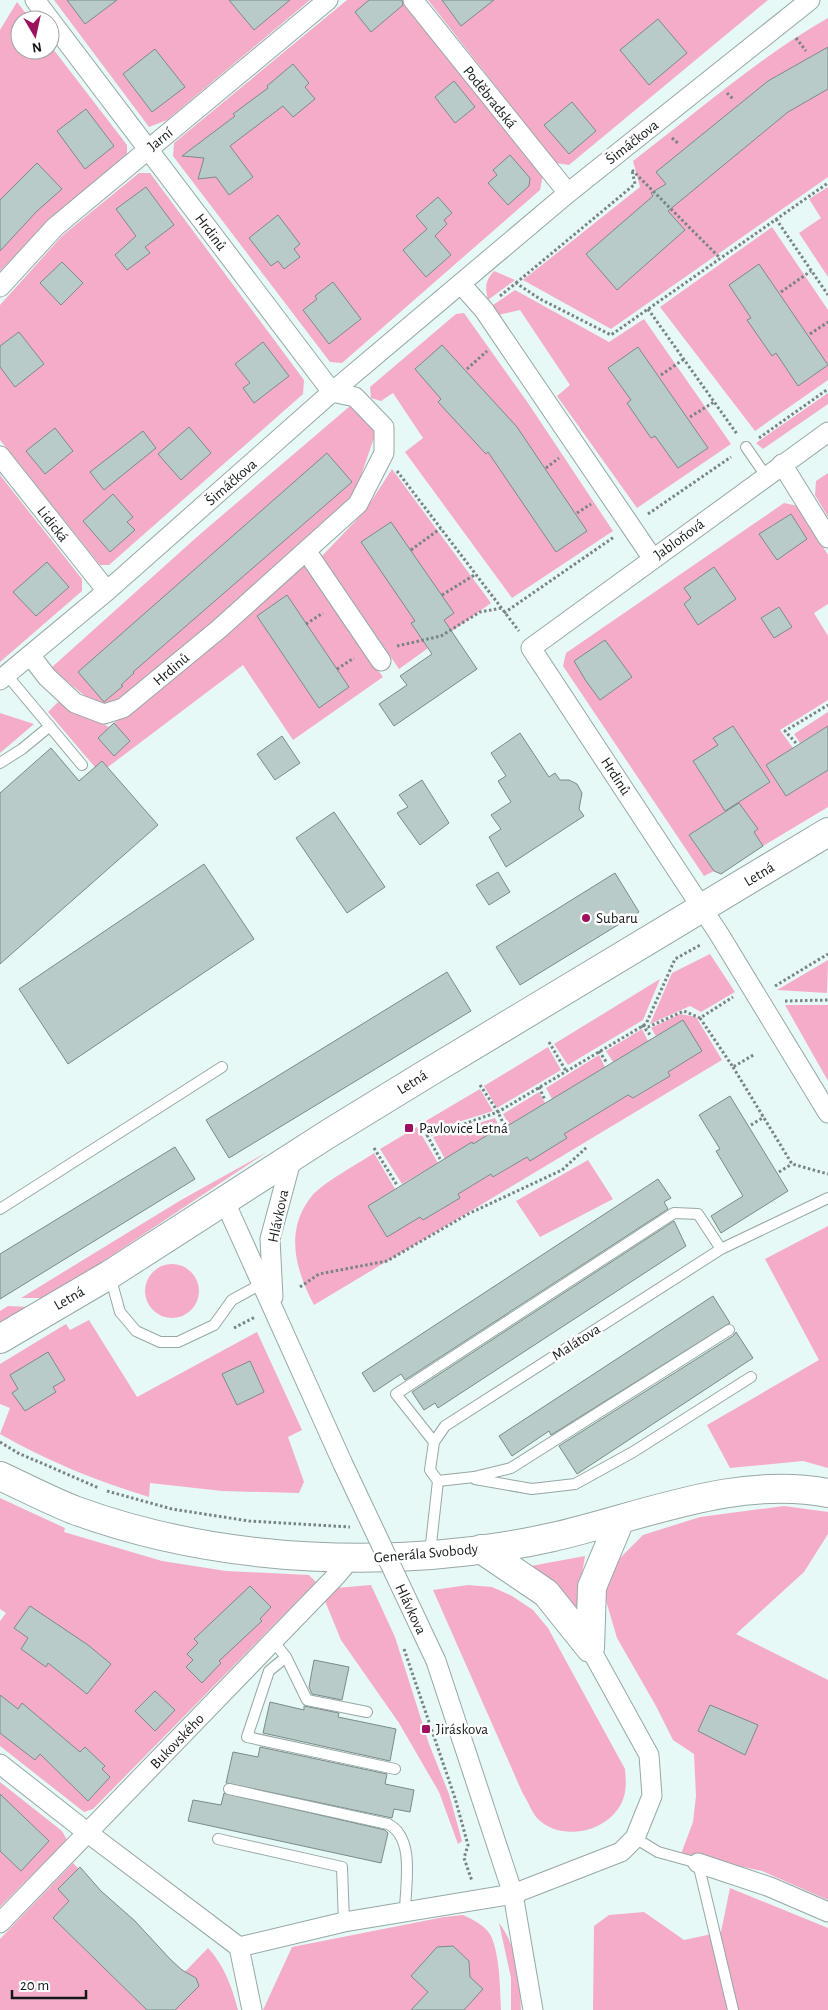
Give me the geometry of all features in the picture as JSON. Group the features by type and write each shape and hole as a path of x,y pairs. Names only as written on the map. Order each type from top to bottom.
{"main road":[{"name":"Letná","path":"0,1339 109,1275 292,1157 426,1074 828,832"},
{"name":"Generála Svobody","path":"0,1476 73,1509 149,1533 235,1549 382,1559 481,1549 552,1537 711,1497 750,1491 808,1489 828,1493"},
{"path":"590,1648 592,1587 620,1520"},
{"path":"481,1549 546,1593 590,1648"}],"street":[{"name":"Hrdinů","path":"30,654 47,677 75,703 104,714 123,708 219,630 358,504 384,453 384,427 355,397 332,392 35,0"},
{"name":"Jarní","path":"0,286 55,227 328,0"},
{"name":"Poděbradská","path":"413,0 568,193"},
{"name":"Šimáčkova","path":"3,677 107,591 332,392 568,193 809,1"},
{"path":"461,284 484,310 653,559"},
{"name":"Jabloňová","path":"532,648 828,432"},
{"name":"Lidická","path":"0,456 107,591"},
{"path":"782,464 828,538"},
{"path":"307,552 377,656"},
{"name":"Hrdinů","path":"532,648 719,934 747,996 828,1113"},
{"name":"Hlávkova","path":"273,1306 270,1239 292,1157"},
{"name":"Hlávkova","path":"224,1202 263,1283 343,1464 436,1660 513,1894 533,2010"},
{"name":"Bukovského","path":"0,1923 336,1576 352,1557"},
{"path":"239,1947 344,1922 513,1894 621,1852 635,1838 652,1796 649,1755 590,1648"},
{"path":"0,1764 239,1947 252,2010"},
{"path":"698,1862 770,1887 828,1912"}],"lane":[{"path":"746,447 766,476"},
{"path":"3,677 50,726 82,765"},
{"path":"0,763 22,749 50,726"},
{"path":"0,1210 222,1068"},
{"name":"Malátova","path":"434,1442 446,1426 721,1249 828,1198"},
{"path":"429,1554 438,1480 430,1470 434,1442 396,1394 674,1213 698,1214 721,1249"},
{"path":"109,1275 120,1312 136,1331 160,1342 178,1342 214,1325 232,1300 263,1283"},
{"path":"438,1480 470,1478 511,1468 729,1330"},
{"path":"470,1478 532,1490 575,1484 633,1452 750,1377"},
{"path":"273,1641 286,1657 307,1700 367,1712"},
{"path":"286,1657 269,1671 246,1737 394,1769"},
{"path":"229,1789 388,1824 396,1828 406,1852 405,1912"},
{"path":"635,1838 658,1852 698,1862 732,2010"},
{"path":"218,1839 342,1867 344,1922"}],"path":[{"path":"792,34 806,51"},
{"path":"498,298 636,184 630,164"},
{"path":"631,169 720,258"},
{"path":"516,283 540,299 611,335 828,183"},
{"path":"776,219 828,295"},
{"path":"781,292 811,271"},
{"path":"648,309 746,447"},
{"path":"810,334 828,322"},
{"path":"468,369 492,346"},
{"path":"661,375 684,359"},
{"path":"504,613 828,389"},
{"path":"690,417 714,402"},
{"path":"384,453 532,648"},
{"path":"546,468 566,454"},
{"path":"577,513 598,499"},
{"path":"411,550 441,528"},
{"path":"442,596 476,574"},
{"path":"377,656 441,636 480,612 502,608"},
{"path":"796,743 785,731 828,705"},
{"path":"427,1135 498,1112 642,1024 646,1024 675,959 719,934"},
{"path":"700,1018 828,954"},
{"path":"777,1001 828,1000"},
{"path":"642,1024 648,1027 684,1011 700,1018 734,1067 792,1164 828,1174"},
{"path":"642,1024 650,1036"},
{"path":"549,1042 566,1071"},
{"path":"599,1051 607,1062"},
{"path":"734,1067 755,1054"},
{"path":"480,1085 498,1112 504,1125"},
{"path":"539,1087 545,1100"},
{"path":"751,1125 764,1117"},
{"path":"419,1121 440,1159"},
{"path":"300,1287 319,1274 387,1261 468,1214 562,1170 587,1147"},
{"path":"374,1148 397,1185"},
{"path":"779,1172 792,1164"},
{"path":"0,1442 18,1453 101,1489 172,1508 249,1521 354,1527"},
{"path":"402,1642 412,1678 455,1798 468,1845 464,1858 478,1900"}],"shaded area":[{"path":"54,0 310,0 167,120 149,127"},
{"path":"347,0 405,0 543,175 540,190 342,363 330,362 173,156 174,143"},
{"path":"428,0 768,0 569,165 556,163"},
{"path":"17,2 23,10 12,10"},
{"path":"10,14 10,60 60,60 60,58 127,145 127,154 38,232 0,271 0,30"},
{"path":"828,18 828,177 611,329 523,280 640,187 633,161 752,68"},
{"path":"139,173 150,173 304,380 303,394 109,565 100,565 0,440 0,305 62,236"},
{"path":"828,187 828,277 799,233 821,218 809,199"},
{"path":"772,227 828,310 828,380 755,431 660,307"},
{"path":"494,271 515,280 488,300 486,284"},
{"path":"515,290 609,342 644,319 731,444 637,508 557,396 570,385 520,310 498,315 493,305"},
{"path":"464,313 528,403 613,531 512,598 405,452 423,438 393,393 381,401 371,398 370,387 456,314"},
{"path":"828,393 828,404 763,449 756,443"},
{"path":"350,406 368,417 375,435 354,496 143,686 123,702 97,706 51,668 198,536"},
{"path":"392,469 491,603 399,669 322,556 365,511"},
{"path":"828,473 828,517 815,495 816,481"},
{"path":"0,475 82,579 82,591 0,662"},
{"path":"784,503 798,506 828,555 828,604 814,613 828,636 828,700 780,730 793,748 767,765 786,796 828,770 828,807 763,846 736,805 689,835 714,871 704,876 563,666 566,653"},
{"path":"304,566 383,677 293,740 243,665 100,773 48,712 60,700 109,727"},
{"path":"828,712 828,726 800,743 794,734"},
{"path":"0,713 34,724 0,753"},
{"path":"710,954 735,992 701,1012 690,1006 650,1024 672,973"},
{"path":"828,960 827,993 777,990"},
{"path":"660,979 643,1020 568,1065 554,1044"},
{"path":"785,1005 828,1005 828,1081"},
{"path":"680,1014 696,1017 722,1060 314,1305 298,1265 295,1237 303,1210 311,1197 323,1186 374,1153 395,1189 368,1206 387,1236 420,1217 423,1220 460,1198 458,1194 491,1174 494,1177 527,1157 530,1160 564,1134 628,1095 634,1098 670,1076 668,1072 683,1020 656,1036 651,1028"},
{"path":"642,1029 648,1041 613,1062 606,1051"},
{"path":"548,1047 561,1070 497,1108 484,1086"},
{"path":"599,1055 605,1067 552,1099 546,1088"},
{"path":"480,1089 493,1111 430,1131 424,1122"},
{"path":"539,1092 545,1103 509,1125 503,1114"},
{"path":"495,1118 501,1130 475,1146 472,1142 445,1159 433,1137"},
{"path":"417,1127 438,1163 402,1184 380,1149"},
{"path":"267,1152 63,1288 43,1298 21,1298 181,1200"},
{"path":"588,1160 613,1199 540,1237 516,1201"},
{"path":"828,1226 828,1468 803,1461 730,1468 707,1425 819,1360 765,1259"},
{"path":"172,1264 182,1266 191,1272 197,1281 199,1291 197,1301 191,1310 182,1316 172,1318 162,1316 153,1310 147,1301 145,1291 147,1281 153,1272 162,1266"},
{"path":"8,1306 30,1307 0,1325 0,1311"},
{"path":"89,1320 137,1397 257,1332 302,1430 288,1437 304,1482 299,1493 222,1491 150,1483 149,1497 73,1470 0,1434 10,1408 0,1404 0,1364 66,1324 70,1330"},
{"path":"0,1498 65,1528 64,1532 162,1561 226,1571 309,1575 316,1582 93,1809 84,1812 0,1746 0,1621 6,1613 0,1609"},
{"path":"784,1506 828,1512 828,1534 804,1572 736,1634 828,1680 828,1900 762,1871 681,1854 693,1822 696,1796 694,1754 673,1740 617,1638 604,1594 617,1561 643,1535 700,1517"},
{"path":"585,1556 576,1611 531,1566"},
{"path":"371,1585 395,1637 429,1744 449,1794 462,1841 458,1844 439,1792 399,1723 341,1640 325,1601 336,1588"},
{"path":"468,1585 492,1587 512,1596 533,1610 548,1628 625,1769 626,1787 623,1800 614,1814 605,1822 594,1828 570,1832 558,1830 547,1825 537,1818 533,1812 523,1794 433,1590"},
{"path":"0,1782 62,1831 67,1840 0,1907"},
{"path":"73,1863 78,1868 69,1901 53,1918 147,2010 0,2010 0,1939"},
{"path":"730,1888 828,1928 828,2010 593,2010 594,1926 609,1915 644,1912 684,1940 721,1932"},
{"path":"463,1915 482,1926 491,1936 498,1962 501,2010 263,2010 292,1947 444,1917"},
{"path":"499,1923 510,1943 517,1964 521,2010 511,2010 511,1978"},
{"path":"208,1948 219,1962 227,1977 238,2010 148,2010"}],"building":[{"path":"67,0 117,0 85,24"},
{"path":"229,0 290,0 254,30"},
{"path":"369,0 402,0 403,5 371,32 355,12"},
{"path":"442,0 494,0 461,26"},
{"path":"658,19 687,53 649,85 620,50"},
{"path":"828,47 828,89 788,112 668,211 685,230 617,290 586,254 653,196 651,193 666,184 656,172 768,81"},
{"path":"155,49 185,87 152,112 123,74"},
{"path":"293,64 309,83 305,87 315,99 293,117 283,106 230,146 253,177 229,195 216,177 198,179 204,158 182,156 235,116 233,114 268,88 267,86"},
{"path":"454,81 475,107 455,123 435,97"},
{"path":"572,102 596,131 569,154 544,125"},
{"path":"86,109 114,146 85,169 57,131"},
{"path":"510,155 530,178 529,186 508,205 488,183 497,175 493,170"},
{"path":"37,163 62,189 37,211 0,251 0,200"},
{"path":"146,187 174,225 145,247 150,253 127,270 115,255 136,236 116,209"},
{"path":"438,197 452,213 444,220 447,224 435,236 451,255 426,277 403,250 427,229 416,216"},
{"path":"278,215 300,244 294,249 300,257 284,269 278,261 271,266 249,238"},
{"path":"62,262 83,283 61,305 40,283"},
{"path":"759,264 828,365 798,386 776,353 772,356 747,320 751,318 729,285"},
{"path":"333,282 361,319 329,344 303,310 317,299 315,296"},
{"path":"19,332 44,364 15,387 0,367 0,346"},
{"path":"263,342 289,376 254,403 243,388 250,383 235,364"},
{"path":"442,345 517,427 587,531 556,552 488,452 486,454 438,402 441,399 415,369"},
{"path":"638,347 708,448 678,468 655,436 651,438 627,403 631,400 608,368"},
{"path":"189,427 211,453 181,480 158,454"},
{"path":"55,428 73,451 45,474 26,451"},
{"path":"143,431 156,448 104,490 90,472"},
{"path":"327,453 352,482 133,672 121,685 123,686 104,702 78,672"},
{"path":"113,494 133,517 127,522 135,530 110,552 83,521"},
{"path":"791,514 807,539 777,560 759,534"},
{"path":"391,522 454,613 444,620 477,669 394,726 379,704 407,685 400,676 432,654 411,623 415,621 361,542"},
{"path":"47,562 69,587 36,616 13,592"},
{"path":"714,567 736,599 698,625 684,604 691,598 684,588"},
{"path":"287,595 349,687 319,708 257,616"},
{"path":"779,607 792,627 774,638 761,618"},
{"path":"605,640 632,677 600,700 574,661"},
{"path":"114,723 130,741 114,756 98,738"},
{"path":"733,726 770,782 725,811 693,761 718,745 713,738"},
{"path":"828,726 828,770 786,796 766,765"},
{"path":"520,733 549,777 555,773 560,780 569,780 577,784 582,793 579,809 584,816 506,867 489,837 501,829 491,815 511,802 498,781 506,776 491,753"},
{"path":"282,736 300,763 275,780 257,754"},
{"path":"51,748 79,781 102,761 158,825 0,964 0,793"},
{"path":"422,780 449,823 420,845 397,813 408,807 399,795"},
{"path":"739,803 758,829 754,832 763,846 721,874 714,871 689,835"},
{"path":"334,812 385,887 347,913 296,838"},
{"path":"204,864 254,939 68,1064 19,989"},
{"path":"498,872 510,892 489,905 476,885"},
{"path":"615,873 639,912 520,985 496,947"},
{"path":"447,972 471,1011 229,1158 206,1120"},
{"path":"683,1020 702,1051 668,1072 670,1076 633,1098 628,1095 564,1134 567,1138 530,1161 527,1157 493,1177 491,1174 458,1194 460,1198 423,1220 420,1217 387,1237 368,1206 472,1142 473,1144 507,1123 509,1125"},
{"path":"730,1096 788,1191 721,1233 711,1216 743,1196 716,1151 720,1149 699,1115"},
{"path":"175,1147 195,1179 0,1299 0,1254"},
{"path":"658,1179 671,1198 664,1202 668,1209 405,1380 401,1374 374,1392 362,1373"},
{"path":"674,1221 686,1246 438,1408 435,1403 424,1410 412,1392"},
{"path":"713,1296 730,1323 551,1435 549,1431 512,1456 499,1436"},
{"path":"736,1332 753,1358 577,1474 559,1446 733,1336"},
{"path":"48,1352 65,1380 53,1387 56,1392 25,1411 12,1393 18,1389 10,1375"},
{"path":"250,1361 264,1392 237,1405 222,1374"},
{"path":"250,1586 271,1607 260,1619 262,1621 219,1661 221,1663 202,1683 186,1667 193,1660 187,1654 198,1643 194,1639"},
{"path":"30,1606 88,1645 111,1664 87,1694 48,1663 46,1667 21,1649 28,1638 14,1628"},
{"path":"314,1660 349,1667 342,1700 312,1694 309,1687"},
{"path":"155,1691 175,1710 155,1731 135,1711"},
{"path":"0,1695 18,1709 22,1703 80,1752 85,1747 105,1766 102,1769 110,1777 88,1801 40,1754 35,1760 0,1733"},
{"path":"270,1702 304,1710 304,1706 339,1713 338,1717 396,1729 390,1761 263,1733"},
{"path":"710,1705 758,1725 745,1755 698,1731"},
{"path":"260,1747 387,1774 385,1784 414,1790 410,1812 394,1809 392,1818 226,1783 233,1752 258,1757"},
{"path":"224,1793 385,1830 388,1833 381,1863 188,1821 193,1800 221,1805"},
{"path":"0,1794 49,1841 21,1871 0,1851"},
{"path":"80,1867 101,1891 135,1921 170,1959 182,1970 196,1978 199,1986 175,2010 147,2010 53,1918 69,1901 58,1889"},
{"path":"453,1946 469,1961 470,1977 483,1989 464,2010 411,2010 428,1992 411,1976 437,1947"}],"place":[{"name":"Subaru","path":"586,918"},
{"name":"Pavlovice Letná","path":"409,1128"},
{"name":"Jiráskova","path":"426,1729"}]}
